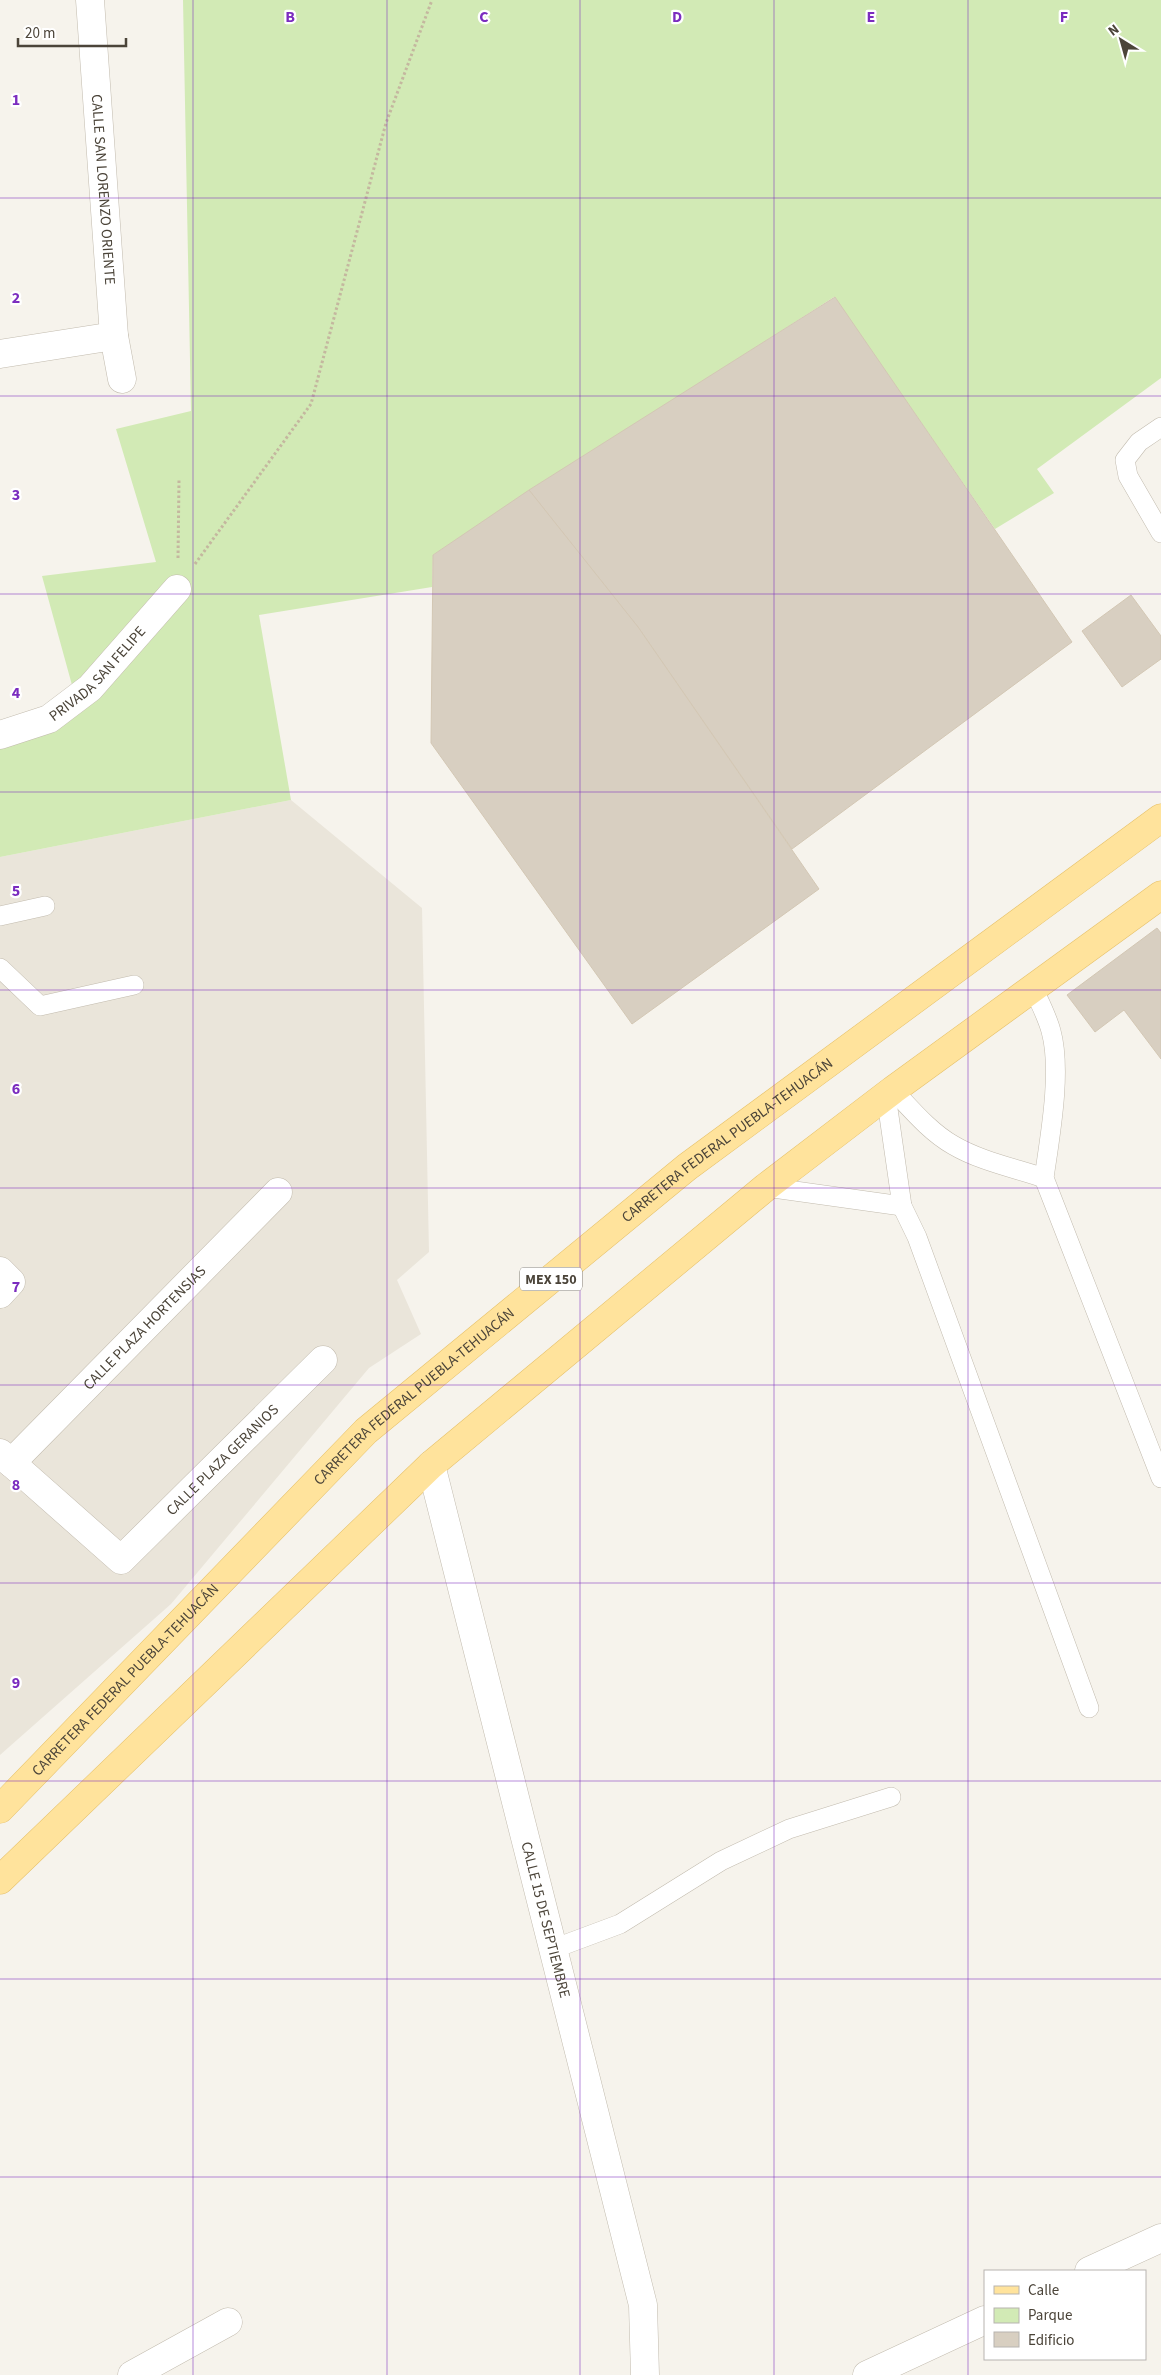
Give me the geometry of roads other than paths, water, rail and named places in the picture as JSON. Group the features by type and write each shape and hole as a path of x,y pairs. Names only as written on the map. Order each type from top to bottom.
{"main road":[{"name":"CARRETERA FEDERAL PUEBLA-TEHUACÁN","path":"0,1809 366,1432 687,1167 1161,818"},
{"path":"0,1880 431,1465 766,1187 890,1093 1161,895"}],"street":[{"name":"CALLE SAN LORENZO ORIENTE","path":"90,0 114,336 122,379"},
{"path":"0,354 114,336"},
{"name":"PRIVADA SAN FELIPE","path":"0,735 49,719 90,688 177,589"},
{"name":"CALLE PLAZA HORTENSIAS","path":"5,1458 278,1192"},
{"name":"CALLE PLAZA GERANIOS","path":"5,1458 121,1560 323,1360"},
{"name":"CALLE 15 DE SEPTIEMBRE","path":"431,1465 643,2305 645,2375"},
{"path":"1091,2270 1161,2238"},
{"path":"867,2375 984,2320"},
{"path":"132,2375 228,2322"}],"lane":[{"path":"1161,427 1139,442 1125,460 1128,476 1161,533"},
{"path":"0,916 45,906"},
{"path":"0,968 40,1006 134,985"},
{"path":"1033,988 1051,1031 1055,1060 1051,1126 1044,1178 1161,1478"},
{"path":"890,1093 952,1145 983,1158 1044,1178"},
{"path":"890,1093 902,1206 917,1237 1089,1708"},
{"path":"766,1187 902,1206"},
{"path":"553,1948 620,1924 721,1861 789,1829 891,1798"}]}
